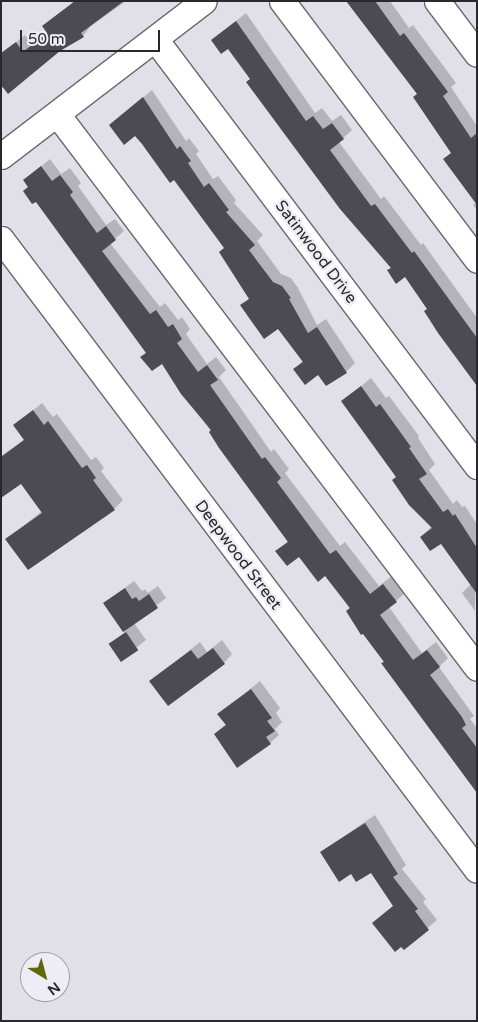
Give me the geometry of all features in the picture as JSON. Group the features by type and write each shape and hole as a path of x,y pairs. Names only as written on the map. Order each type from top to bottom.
{"street":[{"path":"1,156 204,1"},
{"path":"282,1 477,260"},
{"path":"437,1 477,54"},
{"name":"Satinwood Drive","path":"155,39 477,466"},
{"path":"57,114 477,668"},
{"name":"Deepwood Street","path":"1,239 477,870"}],"building":[{"path":"75,1 124,1 81,33 84,37 60,51 8,94 1,85 1,53 16,42 23,52 47,33 42,26"},
{"path":"346,1 375,1 400,36 404,33 448,92 443,96 471,138 477,133 477,205 443,159 451,153 413,97 417,94"},
{"path":"236,21 306,121 313,116 323,129 332,123 344,139 330,150 371,206 375,204 412,253 414,251 477,338 477,386 438,333 424,311 427,309 405,277 396,284 387,270 391,268 340,209 246,82 250,79 228,49 221,54 211,40"},
{"path":"143,97 177,149 180,146 191,161 188,163 204,187 209,183 229,210 226,212 255,245 249,250 273,282 282,286 291,298 289,299 308,333 317,327 347,373 326,386 318,375 305,385 293,369 303,362 278,329 264,339 240,305 249,299 219,252 224,248 174,180 170,183 135,136 124,145 109,125"},
{"path":"41,166 52,181 60,175 73,192 70,195 97,233 106,226 116,240 102,251 150,314 156,310 168,327 173,324 182,339 177,343 198,372 207,365 218,380 210,385 262,459 265,457 281,478 277,482 330,554 336,550 370,594 383,584 397,602 380,615 413,660 427,650 440,667 430,675 462,717 466,725 462,728 477,748 477,793 381,663 384,662 363,634 361,635 346,611 350,608 325,576 318,582 299,557 287,566 275,551 288,542 219,448 209,432 211,430 181,394 162,364 152,371 140,357 146,353 36,202 32,204 23,191 28,187 23,180"},
{"path":"361,386 376,407 380,404 411,447 409,448 427,474 419,479 443,512 448,509 453,516 455,514 477,548 477,594 441,544 430,551 420,537 432,528 409,505 392,480 396,477 341,401"},
{"path":"33,410 44,425 48,421 82,468 87,465 96,478 93,480 115,510 28,570 5,539 42,513 21,484 1,498 1,457 24,440 13,425"},
{"path":"125,588 132,599 136,597 139,601 149,594 158,608 123,632 103,603"},
{"path":"126,632 138,650 121,662 109,644"},
{"path":"213,648 225,664 168,706 149,681 191,650 198,659"},
{"path":"251,689 272,718 267,721 275,731 266,737 271,744 237,768 214,734 226,725 217,714"},
{"path":"365,823 398,874 393,877 418,909 415,911 429,930 404,950 401,947 395,952 372,923 393,906 371,873 356,882 351,874 339,882 320,852"}]}
